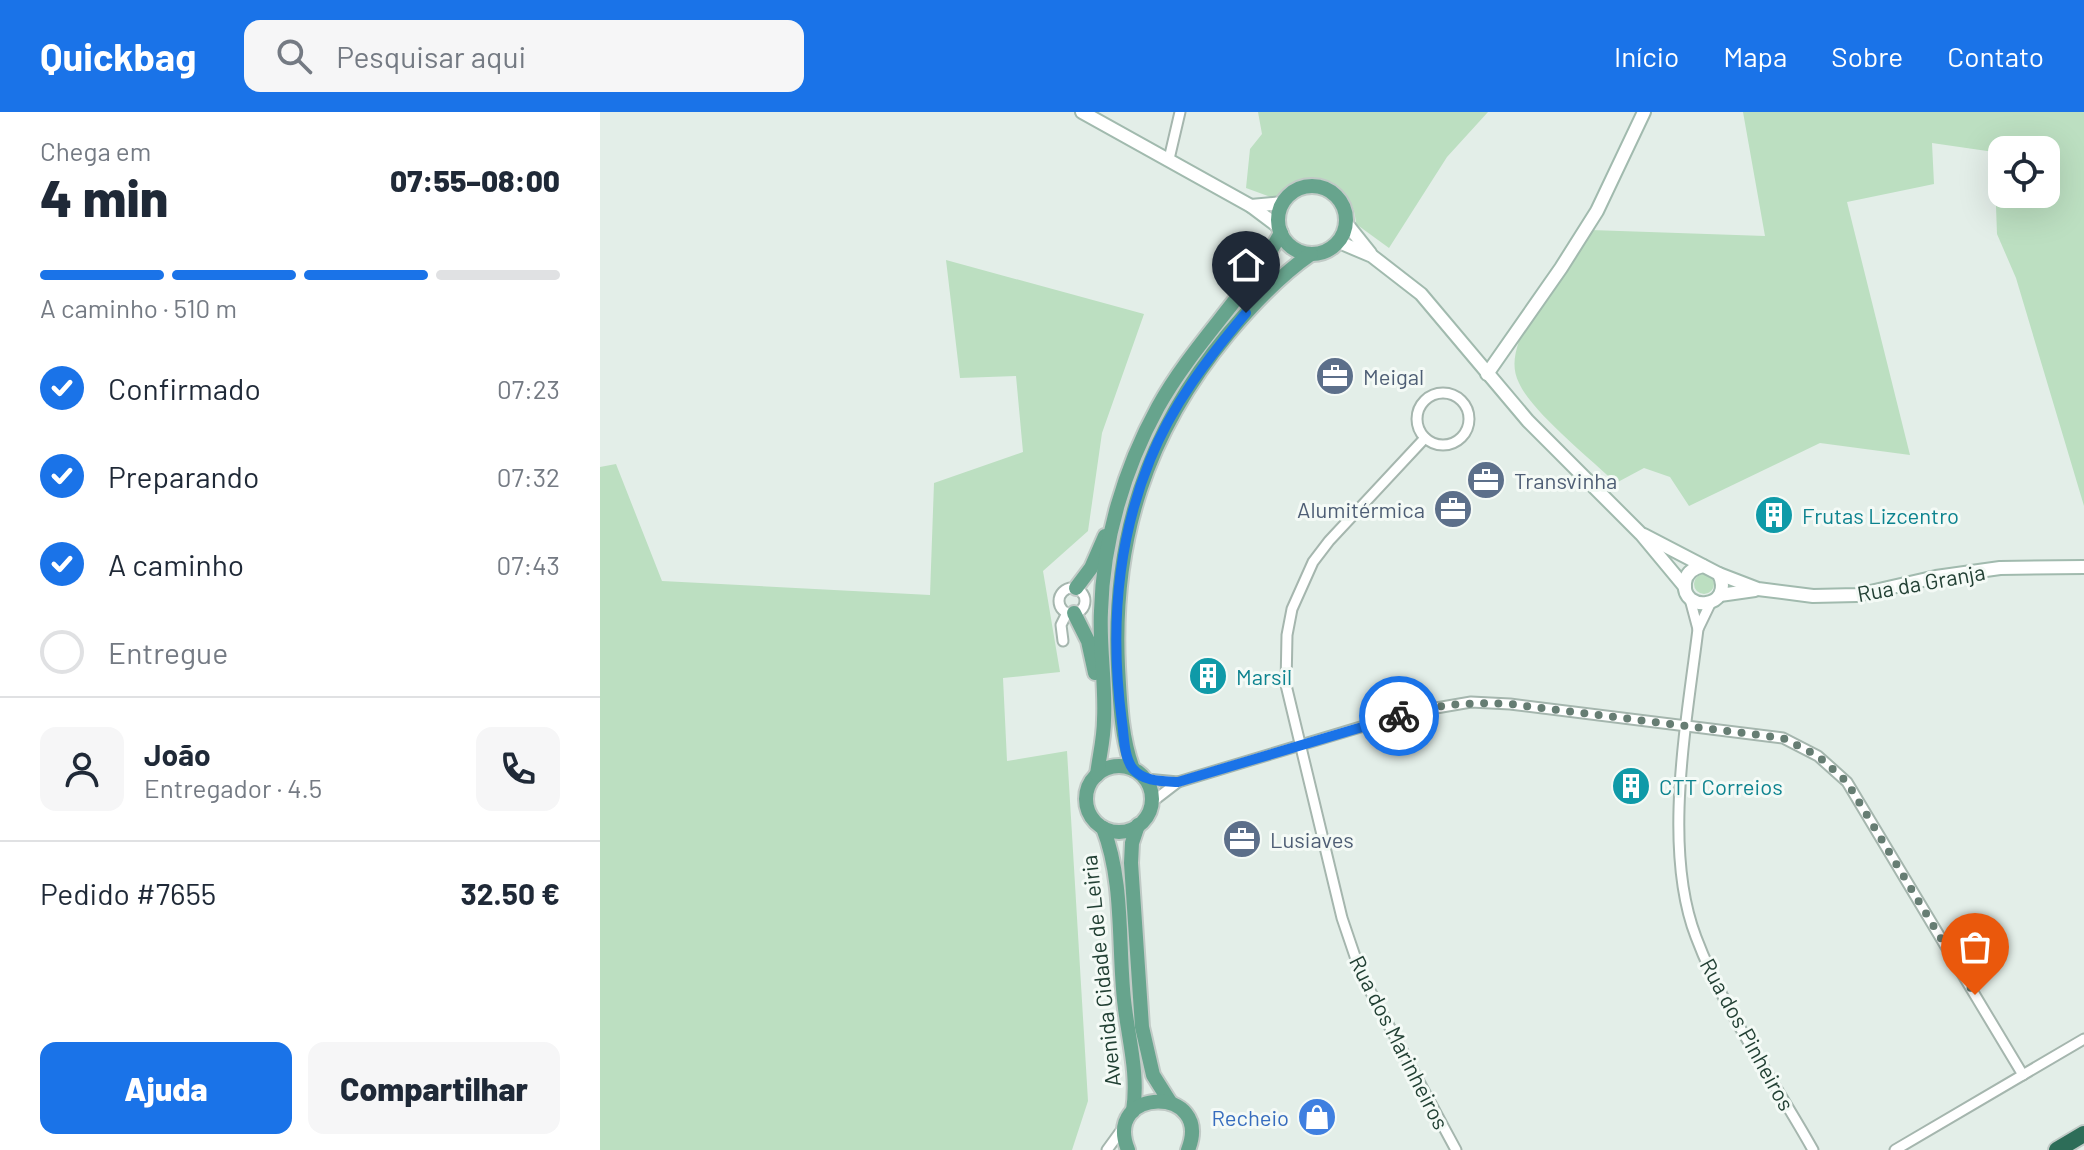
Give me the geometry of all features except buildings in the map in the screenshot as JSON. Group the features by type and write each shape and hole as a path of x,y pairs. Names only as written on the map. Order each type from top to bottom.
{"highway":[{"path":"2057,1150 2084,1134"},
{"path":"2072,1150 2084,1143"}],"main road":[{"path":"1082,112 1251,206 1280,230 1292,248 1311,254"},
{"path":"1487,374 1590,223 1644,112"},
{"path":"1133,769 1127,753 1121,713 1116,616 1124,549 1143,479 1166,425 1207,360 1280,277 1311,254 1326,251 1339,242 1346,223 1344,207 1339,200 1319,187 1302,188 1283,203 1251,206"},
{"path":"1076,588 1091,568 1147,429 1171,385 1261,268 1280,230 1279,215 1283,203"},
{"path":"1346,223 1372,256 1421,294 1528,421 1641,534 1688,593 1700,604 1715,599 1722,582 1719,574 1641,534"},
{"path":"1339,242 1372,256"},
{"path":"1097,775 1118,766 1133,769 1146,779 1152,802 1148,815 1138,825 1125,831 1103,828 1090,814 1087,804 1087,793 1097,775 1104,705 1102,594 1108,545 1118,502"},
{"path":"1688,593 1691,570 1703,566"},
{"name":"Rua da Granja","path":"1719,574 1758,589 1842,596 1985,569 2084,567"},
{"name":"Rua da Granja","path":"1715,599 1758,589"},
{"path":"1071,613 1088,641 1104,705"},
{"name":"Avenida Cidade de Leiria","path":"1138,825 1132,843 1131,863 1139,1000 1153,1075 1170,1102 1183,1111 1191,1125 1192,1141 1188,1150"},
{"name":"Avenida Cidade de Leiria","path":"1103,828 1113,861 1124,1000 1136,1071 1133,1111"},
{"path":"1128,1150 1125,1126 1133,1111 1150,1101 1170,1102"}],"street":[{"path":"1169,159 1180,112"},
{"path":"1447,394 1461,401 1469,417 1468,426 1458,440 1441,445 1425,438 1417,416 1424,401 1447,394"},
{"name":"Rua dos Marinheiros","path":"1425,438 1313,562 1301,586 1287,635 1286,685 1342,918 1361,974 1456,1150"},
{"path":"1063,641 1061,625 1071,613 1082,609 1085,601 1083,593 1076,588 1067,588 1060,594 1059,603 1071,613"},
{"name":"Rua dos Pinheiros","path":"1688,593 1698,629 1678,821 1686,905 1695,936 1724,997 1813,1150"},
{"name":"Rua dos Pinheiros","path":"1698,629 1715,599"},
{"path":"1152,802 1178,782 1407,713 1471,702 1510,704 1783,738 1818,756 1847,782 2023,1075"},
{"path":"1146,779 1178,782"},
{"path":"1895,1150 2084,1039"},
{"path":"1107,1150 1125,1126"}],"green space":[{"path":"1258,112 1488,112 1447,157 1389,248 1356,224 1355,213 1346,195 1330,183 1310,180 1299,183 1279,200 1246,188 1250,149 1262,134"},
{"path":"1743,112 2084,112 2084,506 2016,278 1997,234 1996,208 2060,208 2060,136 1988,136 1988,151 1932,143 1934,184 1847,202 1910,455 1820,443 1689,506 1670,477 1644,468 1616,483 1549,421 1526,395 1517,378 1515,357 1519,341 1591,230 1765,236"},
{"path":"946,260 1144,314 1102,433 1088,531 1043,571 1060,672 1003,678 1007,761 1067,751 1088,1101 1072,1150 600,1150 600,467 616,464 662,581 930,595 934,483 1023,452 1016,376 960,378"},
{"path":"1700,574 1708,574 1714,584 1708,594 1700,594 1694,588 1694,580"}],"way so far":[{"path":"1399,716 1442,705 1471,702 1510,704 1783,738 1818,756 1847,782 1975,995"}],"place":[{"name":"Meigal","path":"1335,376"},
{"name":"Transvinha","path":"1486,480"},
{"name":"Alumitérmica","path":"1453,509"},
{"name":"Frutas Lizcentro","path":"1774,515"},
{"name":"Marsil","path":"1208,676"},
{"name":"CTT Correios","path":"1631,786"},
{"name":"Lusiaves","path":"1242,839"},
{"name":"Recheio","path":"1317,1117"}],"route":[{"path":"1246,313 1207,360 1176,407 1150,460 1132,514 1118,587 1116,635 1121,713 1127,753 1133,769 1146,779 1178,782 1399,716"}]}
